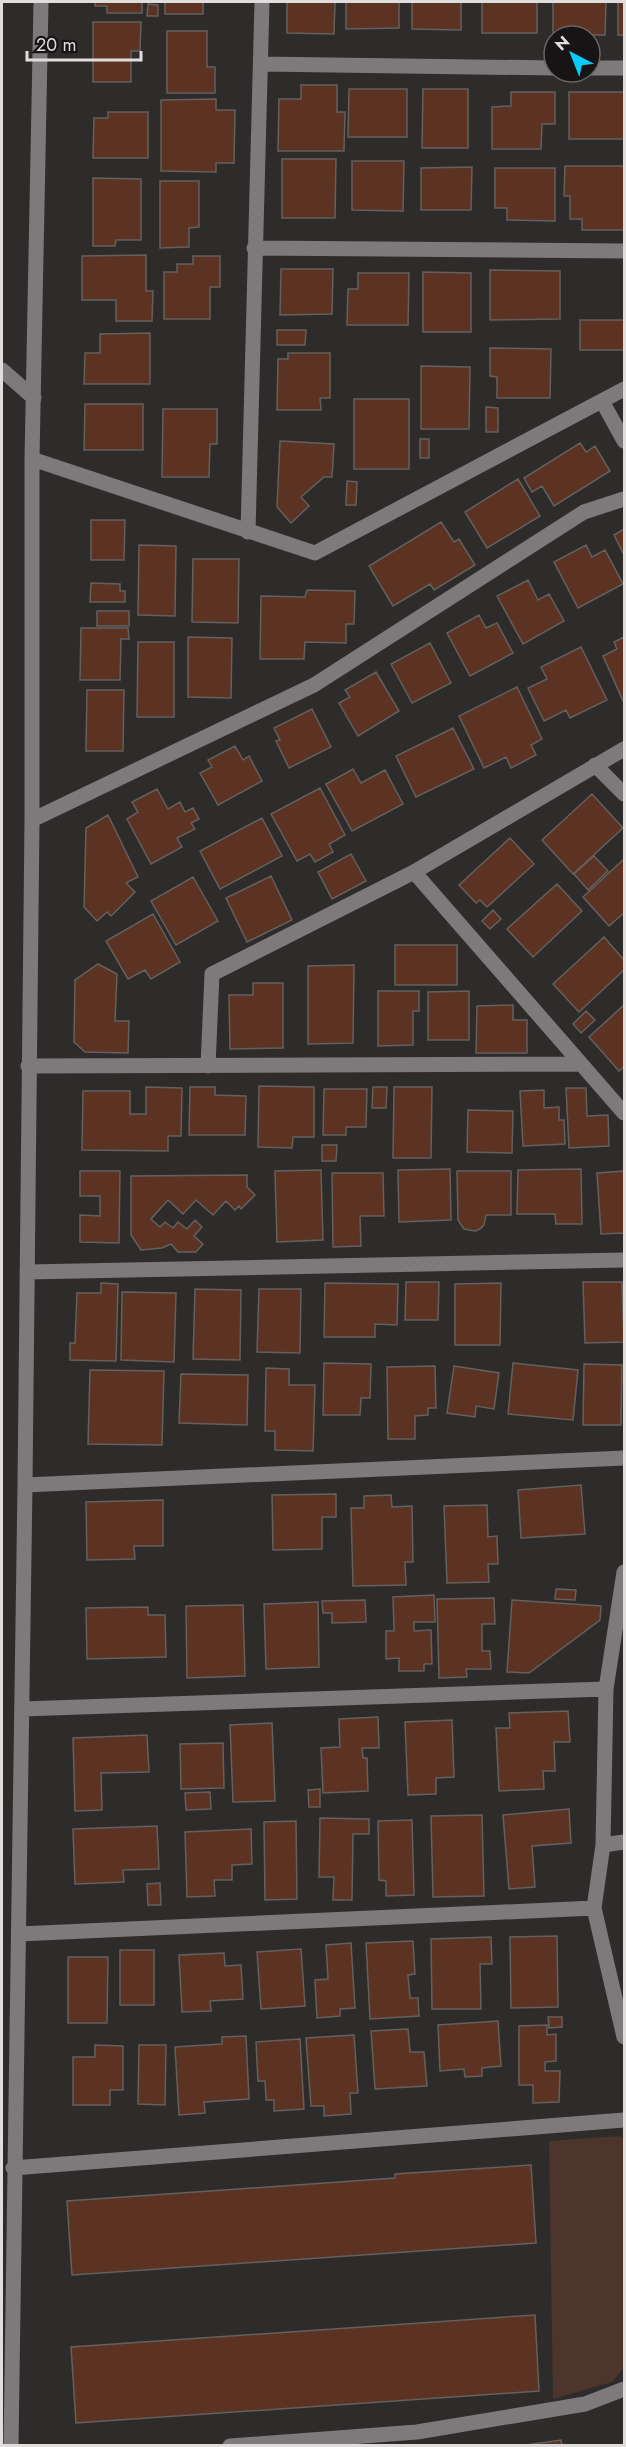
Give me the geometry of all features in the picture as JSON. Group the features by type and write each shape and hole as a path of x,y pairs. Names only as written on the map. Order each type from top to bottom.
{"street":[{"path":"11,2445 25,1485 32,820 32,459 41,2"},
{"path":"248,532 262,2"},
{"path":"261,63 542,68"},
{"path":"602,68 624,69"},
{"path":"254,248 624,251"},
{"path":"2,370 34,398"},
{"path":"32,459 315,553 624,389"},
{"path":"602,401 624,441"},
{"path":"32,820 314,685 584,512 624,499"},
{"path":"208,1066 212,974 414,872 624,749"},
{"path":"595,765 624,794"},
{"path":"414,872 624,1113"},
{"path":"28,1066 580,1064"},
{"path":"27,1272 624,1260"},
{"path":"25,1485 624,1458"},
{"path":"624,1572 606,1689 603,1845 594,1908 624,2037"},
{"path":"22,1709 606,1689"},
{"path":"603,1845 624,1842"},
{"path":"19,1934 594,1908"},
{"path":"14,2168 624,2120"},
{"path":"230,2445 416,2439 585,2404 624,2389"}],"shaded area":[{"path":"620,2136 624,2139 624,2367 612,2382 553,2399 549,2141"}],"building":[{"path":"95,2 142,2 142,13 107,13 107,6 95,6"},
{"path":"165,2 203,2 203,14 165,14"},
{"path":"287,2 335,2 334,34 287,33"},
{"path":"346,2 399,2 399,28 346,29"},
{"path":"412,2 461,2 461,30 412,29"},
{"path":"482,2 537,2 537,33 482,33"},
{"path":"553,2 606,2 605,35 602,35 602,24 553,24"},
{"path":"618,2 624,2 624,35 618,35"},
{"path":"148,4 158,5 158,16 147,16"},
{"path":"93,22 141,22 140,51 131,51 131,82 93,82"},
{"path":"167,31 207,31 207,67 215,67 215,93 167,93"},
{"path":"301,85 337,85 337,112 345,112 344,151 278,151 279,99 301,99"},
{"path":"349,89 407,89 407,137 348,137"},
{"path":"423,89 468,89 468,148 422,148"},
{"path":"511,92 555,92 555,124 542,124 541,149 492,149 492,107 511,106"},
{"path":"569,92 624,92 624,139 569,139"},
{"path":"216,99 216,110 235,110 234,163 216,163 216,172 161,171 161,100"},
{"path":"108,112 148,112 148,158 93,158 94,118 108,118"},
{"path":"282,159 336,159 335,218 282,218"},
{"path":"352,161 404,161 403,211 352,210"},
{"path":"565,166 624,166 624,230 582,230 582,219 570,219 570,196 564,196"},
{"path":"472,167 471,210 421,210 421,168"},
{"path":"495,168 555,168 555,221 507,220 507,208 495,208"},
{"path":"93,178 141,179 141,240 116,240 115,246 93,246"},
{"path":"160,181 199,181 199,227 189,228 189,247 160,248"},
{"path":"146,255 146,291 153,291 152,321 116,321 116,300 82,300 82,256"},
{"path":"193,256 220,256 220,287 210,287 210,319 164,319 164,272 177,272 177,264 193,264"},
{"path":"281,269 333,269 332,314 280,315"},
{"path":"490,270 560,271 560,319 490,320"},
{"path":"423,272 471,273 471,332 423,332"},
{"path":"358,273 409,273 408,325 347,325 348,289 358,289"},
{"path":"580,320 624,320 624,350 580,350"},
{"path":"277,330 306,330 305,345 277,345"},
{"path":"150,333 150,384 84,384 85,353 100,353 100,334"},
{"path":"490,348 551,349 550,398 497,398 497,377 490,376"},
{"path":"288,353 330,353 330,398 320,398 321,410 277,410 278,359 288,359"},
{"path":"421,366 470,367 469,429 421,429"},
{"path":"354,399 409,399 409,469 354,469"},
{"path":"85,404 143,404 143,450 84,450"},
{"path":"486,407 498,408 498,432 486,432"},
{"path":"163,409 217,409 217,444 210,444 209,477 162,477"},
{"path":"420,439 429,439 429,458 420,458"},
{"path":"280,441 334,444 332,477 324,477 301,497 309,506 291,523 277,507"},
{"path":"580,443 586,452 595,446 610,471 554,506 542,486 532,492 524,478"},
{"path":"518,479 540,516 487,548 465,512"},
{"path":"347,481 357,482 356,505 346,505"},
{"path":"91,520 125,520 124,560 91,560"},
{"path":"441,522 454,542 459,539 475,565 434,590 430,584 393,606 369,566"},
{"path":"624,529 624,555 614,535"},
{"path":"139,545 176,546 175,616 138,615"},
{"path":"586,545 592,557 605,550 623,584 578,608 554,562"},
{"path":"193,559 239,559 238,623 192,622"},
{"path":"528,580 538,600 549,594 564,621 523,644 497,596"},
{"path":"91,583 120,584 120,591 125,591 125,602 90,602"},
{"path":"307,590 355,591 354,624 346,624 346,643 305,642 304,659 260,659 261,596 305,597"},
{"path":"97,611 129,611 129,626 97,626"},
{"path":"479,615 486,628 497,623 513,653 470,676 447,633"},
{"path":"81,628 128,628 129,639 121,639 120,680 80,680"},
{"path":"188,637 232,638 231,698 188,697"},
{"path":"624,637 624,703 603,656 617,649 614,642"},
{"path":"138,642 174,642 174,717 137,717"},
{"path":"430,643 451,683 412,703 391,664"},
{"path":"581,647 607,700 570,718 566,710 544,721 528,688 547,679 541,667"},
{"path":"376,672 399,711 358,736 339,703 350,697 345,690"},
{"path":"517,687 542,739 531,745 536,755 511,768 506,757 484,768 459,716"},
{"path":"87,690 124,690 123,751 86,751"},
{"path":"312,709 331,747 289,768 276,741 280,740 274,728"},
{"path":"453,728 474,769 416,797 396,756"},
{"path":"235,746 243,760 249,756 262,781 218,805 200,773 212,767 208,760"},
{"path":"353,769 361,783 385,770 403,804 352,831 326,784"},
{"path":"320,788 345,835 329,844 333,852 315,862 310,854 297,861 271,814"},
{"path":"157,789 168,809 180,802 185,812 193,808 199,819 191,823 195,829 177,838 182,847 151,864 127,819 138,812 132,802"},
{"path":"592,794 623,828 573,874 542,840"},
{"path":"108,815 138,877 126,883 135,892 111,916 107,912 97,921 84,907 86,828"},
{"path":"262,818 282,856 220,889 200,851"},
{"path":"510,838 534,864 487,907 480,900 476,903 459,885"},
{"path":"351,854 366,881 332,899 318,872"},
{"path":"594,856 608,871 588,890 574,874"},
{"path":"624,859 624,913 609,926 583,897"},
{"path":"271,876 292,920 247,942 226,898"},
{"path":"193,877 218,921 176,945 151,901"},
{"path":"557,884 582,911 533,957 507,929"},
{"path":"493,910 501,919 490,929 482,921"},
{"path":"153,914 180,962 151,979 145,970 128,979 106,941"},
{"path":"604,937 624,960 624,970 579,1012 553,984"},
{"path":"395,945 457,945 457,985 395,985"},
{"path":"98,964 117,974 115,1021 129,1021 128,1053 85,1052 74,1042 75,980"},
{"path":"354,965 353,1043 308,1044 308,966"},
{"path":"253,983 283,983 283,1048 230,1049 229,995 253,995"},
{"path":"378,991 419,991 419,1011 413,1011 413,1045 378,1046"},
{"path":"469,991 469,1040 428,1040 428,992"},
{"path":"513,1005 513,1020 527,1020 527,1053 476,1053 477,1006"},
{"path":"624,1005 624,1067 619,1071 589,1037"},
{"path":"586,1011 595,1020 581,1033 573,1024"},
{"path":"259,1086 314,1087 314,1137 293,1137 292,1148 258,1147"},
{"path":"146,1087 182,1088 181,1136 168,1136 168,1151 82,1150 83,1091 130,1091 130,1114 146,1114"},
{"path":"190,1087 215,1087 215,1095 246,1096 245,1135 189,1135"},
{"path":"373,1087 387,1087 386,1108 372,1108"},
{"path":"394,1087 432,1087 431,1158 393,1158"},
{"path":"566,1088 586,1088 587,1116 608,1115 609,1146 569,1148"},
{"path":"324,1089 367,1089 366,1127 346,1127 346,1135 323,1135"},
{"path":"544,1090 544,1108 559,1107 559,1120 564,1120 565,1144 523,1146 520,1091"},
{"path":"468,1110 513,1111 512,1153 467,1152"},
{"path":"322,1145 337,1145 336,1161 322,1161"},
{"path":"450,1169 451,1220 399,1222 398,1170"},
{"path":"581,1169 582,1224 556,1224 555,1214 517,1214 518,1170"},
{"path":"321,1170 323,1240 277,1242 275,1171"},
{"path":"80,1171 120,1171 119,1243 80,1242 80,1215 100,1216 100,1196 80,1196"},
{"path":"457,1171 511,1171 511,1215 486,1215 484,1225 480,1229 475,1231 464,1229 458,1220"},
{"path":"624,1171 624,1233 601,1234 597,1173"},
{"path":"332,1173 383,1173 384,1216 360,1216 361,1246 333,1247"},
{"path":"247,1175 247,1187 255,1195 241,1209 239,1206 235,1210 226,1201 213,1215 196,1200 183,1214 168,1200 151,1219 160,1227 165,1222 173,1228 178,1222 187,1229 195,1220 202,1227 194,1236 203,1244 196,1252 178,1252 171,1244 162,1248 141,1250 131,1235 131,1176"},
{"path":"406,1282 439,1282 438,1320 405,1320"},
{"path":"583,1282 622,1282 624,1342 585,1343"},
{"path":"101,1283 118,1284 116,1361 70,1360 70,1343 75,1343 77,1293 101,1293"},
{"path":"325,1283 398,1284 397,1325 375,1324 375,1337 324,1337"},
{"path":"501,1283 500,1345 455,1345 455,1284"},
{"path":"195,1289 241,1290 240,1360 193,1359"},
{"path":"259,1289 301,1289 300,1353 257,1352"},
{"path":"122,1292 176,1293 174,1362 121,1360"},
{"path":"324,1363 371,1364 370,1398 361,1398 360,1415 323,1415"},
{"path":"513,1363 578,1370 573,1420 508,1414"},
{"path":"584,1364 622,1365 621,1425 583,1425"},
{"path":"435,1366 436,1408 428,1408 428,1415 415,1416 415,1439 388,1439 387,1367"},
{"path":"454,1366 499,1373 494,1409 476,1406 475,1417 447,1413"},
{"path":"266,1368 289,1369 289,1385 315,1385 313,1451 275,1450 275,1431 265,1431"},
{"path":"90,1370 164,1371 162,1445 88,1444"},
{"path":"181,1374 248,1375 247,1425 179,1423"},
{"path":"581,1485 585,1534 521,1538 518,1490"},
{"path":"336,1494 336,1517 322,1517 322,1549 273,1550 272,1495"},
{"path":"391,1495 392,1507 412,1506 413,1562 405,1562 406,1585 353,1586 351,1508 364,1508 364,1496"},
{"path":"163,1500 163,1546 134,1546 135,1559 87,1560 86,1502"},
{"path":"487,1505 488,1537 497,1536 498,1564 488,1564 489,1582 447,1583 444,1506"},
{"path":"556,1589 576,1590 575,1600 555,1599"},
{"path":"434,1595 435,1622 414,1622 414,1631 431,1630 432,1664 424,1664 424,1671 399,1671 399,1658 386,1659 386,1631 394,1631 393,1597"},
{"path":"494,1598 495,1624 482,1624 482,1651 490,1651 491,1669 466,1669 467,1677 439,1678 437,1599"},
{"path":"365,1600 366,1622 332,1623 332,1613 323,1613 322,1601"},
{"path":"512,1600 601,1606 600,1620 529,1673 507,1672"},
{"path":"318,1602 319,1667 266,1669 264,1604"},
{"path":"243,1605 245,1676 187,1678 186,1606"},
{"path":"148,1607 148,1615 165,1615 166,1657 87,1659 86,1608"},
{"path":"568,1711 570,1742 554,1742 555,1771 543,1771 544,1789 499,1791 496,1728 510,1728 509,1713"},
{"path":"378,1717 379,1748 362,1748 363,1758 367,1758 368,1791 323,1793 321,1748 340,1747 339,1719"},
{"path":"452,1720 454,1777 436,1778 436,1794 408,1795 405,1722"},
{"path":"272,1723 275,1801 233,1802 230,1725"},
{"path":"147,1735 149,1772 101,1773 102,1810 75,1811 73,1738"},
{"path":"223,1743 224,1788 181,1789 180,1744"},
{"path":"320,1789 320,1807 309,1807 308,1790"},
{"path":"210,1792 211,1809 186,1810 185,1793"},
{"path":"569,1809 571,1843 532,1846 535,1887 509,1889 503,1815"},
{"path":"482,1815 484,1896 433,1897 431,1816"},
{"path":"320,1818 369,1819 369,1834 353,1834 352,1900 333,1900 334,1877 319,1877"},
{"path":"412,1820 414,1895 386,1896 386,1881 379,1880 378,1821"},
{"path":"296,1821 297,1899 265,1900 264,1822"},
{"path":"157,1826 159,1869 123,1870 124,1882 75,1884 73,1829"},
{"path":"251,1829 252,1864 232,1865 232,1880 214,1880 215,1896 187,1897 185,1832"},
{"path":"160,1883 161,1905 148,1905 147,1884"},
{"path":"557,1936 558,2007 511,2008 510,1937"},
{"path":"491,1937 492,1964 480,1964 481,2009 432,2009 431,1939"},
{"path":"413,1941 415,1974 408,1975 410,1998 418,1998 419,2016 370,2019 366,1943"},
{"path":"351,1943 355,2008 340,2009 340,2016 317,2018 315,1980 328,1979 326,1945"},
{"path":"301,1949 305,2006 261,2009 257,1952"},
{"path":"120,1950 154,1950 154,2005 120,2005"},
{"path":"224,1953 225,1966 241,1965 243,1999 210,2001 211,2011 182,2012 179,1955"},
{"path":"68,1957 108,1957 107,2023 68,2023"},
{"path":"548,2017 562,2017 562,2027 549,2028"},
{"path":"498,2021 501,2066 482,2068 482,2076 465,2077 464,2069 440,2071 438,2025"},
{"path":"547,2025 547,2035 556,2034 556,2061 545,2062 545,2071 560,2071 559,2102 533,2103 533,2085 519,2085 519,2026"},
{"path":"408,2029 410,2052 424,2052 427,2086 375,2089 371,2031"},
{"path":"354,2035 358,2093 350,2093 351,2114 324,2116 324,2106 311,2106 306,2038"},
{"path":"246,2036 249,2099 204,2102 205,2113 179,2115 175,2047 222,2044 222,2037"},
{"path":"300,2039 304,2109 274,2111 274,2100 266,2100 265,2081 258,2081 256,2042"},
{"path":"95,2045 123,2046 123,2090 110,2090 110,2105 73,2105 73,2057 95,2057"},
{"path":"139,2045 166,2045 165,2105 138,2104"},
{"path":"531,2165 536,2243 72,2275 67,2201 395,2178 395,2174"},
{"path":"535,2315 539,2391 76,2423 71,2347"},
{"path":"561,2440 562,2446 519,2446"}]}
